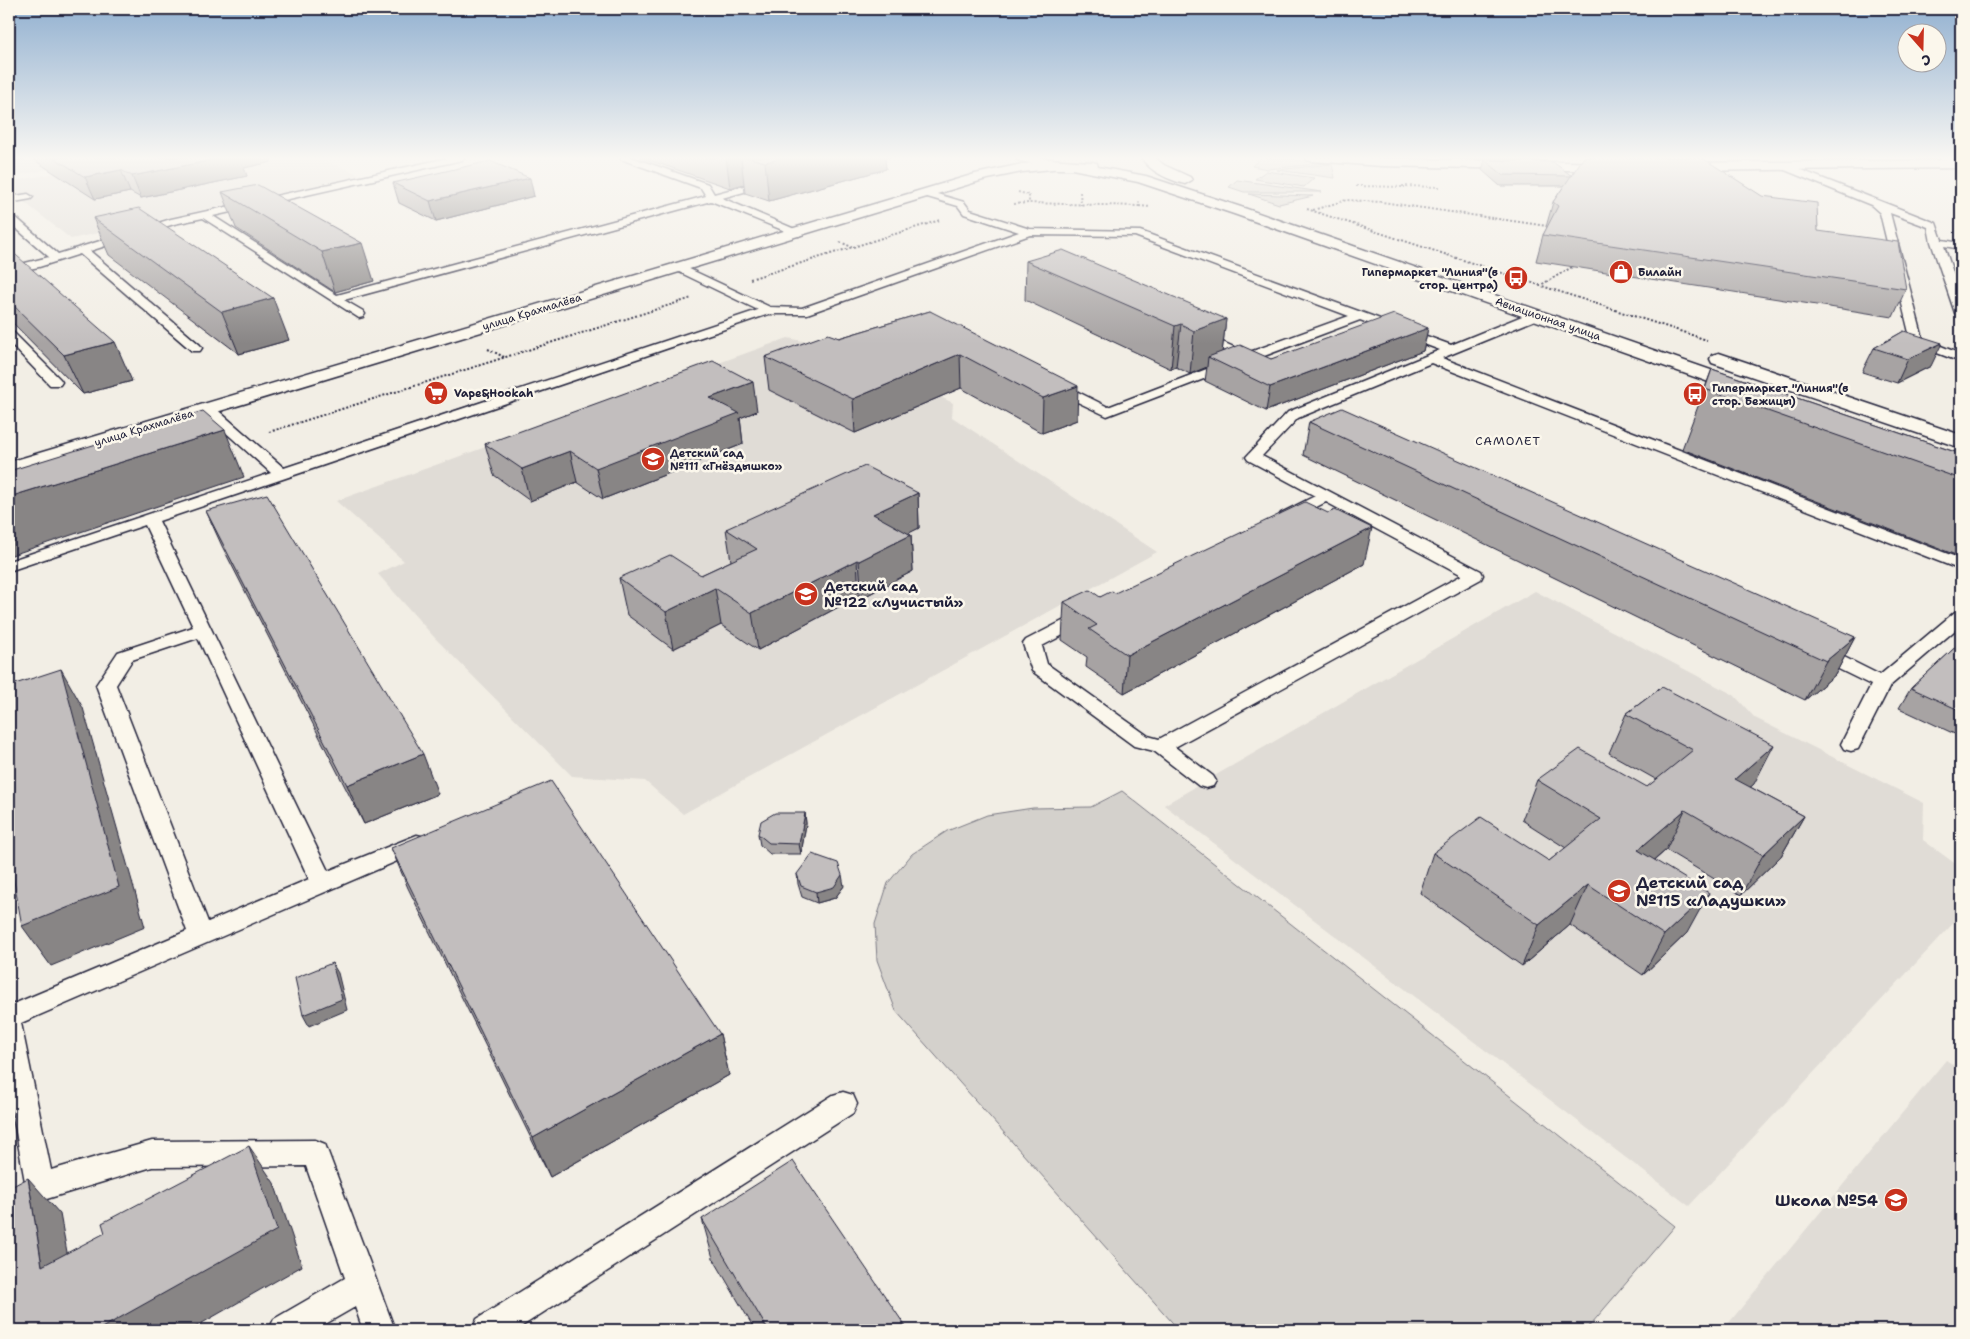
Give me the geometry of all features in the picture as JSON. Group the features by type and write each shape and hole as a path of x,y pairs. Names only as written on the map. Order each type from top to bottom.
{"main road":[{"name":"улица Крахмалёва","path":"9,469 679,268 824,219"},
{"name":"улица Крахмалёва","path":"9,455 831,219"},
{"name":"Авиационная улица","path":"1263,219 1758,393"},
{"name":"Авиационная улица","path":"1304,219 1511,289"},
{"path":"1703,346 1961,442"}],"lane":[{"path":"12,219 56,258"},
{"path":"9,270 56,258 183,219"},
{"path":"212,219 337,298 359,314"},
{"path":"337,298 628,219"},
{"path":"766,219 791,230"},
{"path":"991,219 1029,232 1136,233 1452,350"},
{"path":"1887,219 1917,341 1961,358"},
{"path":"1917,219 1932,225 1936,242 1961,313"},
{"path":"679,268 768,310 803,312 1029,232"},
{"path":"1936,242 1961,246"},
{"path":"82,250 196,348"},
{"path":"9,566 768,310"},
{"path":"1161,746 1475,575 1253,457 1293,415 1536,315"},
{"path":"1046,381 1107,412 1360,316"},
{"path":"1186,330 1247,358"},
{"path":"9,335 55,382"},
{"path":"1433,359 1961,565"},
{"path":"1311,408 1329,417"},
{"path":"208,409 282,474"},
{"path":"1274,522 1326,496"},
{"path":"150,518 323,884"},
{"path":"1101,608 1032,644 1039,667 1141,741 1161,746 1206,781"},
{"path":"1851,744 1882,683 1961,616"},
{"path":"201,936 106,685 125,656 203,630"},
{"path":"1802,644 1882,683"},
{"path":"9,1017 437,834"},
{"path":"9,1025 40,1187 152,1154 315,1153 380,1330"},
{"path":"488,1330 843,1104"},
{"path":"285,1330 363,1285"}],"path":[{"path":"245,440 721,288 944,219"},
{"path":"1340,219 1539,286 1703,346"},
{"path":"1502,219 1547,226"},
{"path":"1539,286 1572,267"},
{"path":"486,347 504,357"}],"shaded area":[{"path":"46,219 159,219 71,239"},
{"name":"Детский сад №122 «Лучистый»","path":"788,338 842,349 953,403 952,417 1157,552 683,814 645,781 572,776 434,637 378,574 404,561 336,501"},
{"name":"Детский сад №115 «Ладушки»","path":"1535,591 1734,695 1755,718 1924,803 1923,840 1961,868 1961,915 1689,1206 1164,805"},
{"path":"1122,791 1675,1226 1586,1330 1179,1330 896,1011 877,960 875,924 888,883 912,854 947,831 987,815 1033,808 1091,807"},
{"name":"Школа №54","path":"1946,1060 1961,1070 1961,1330 1723,1330"}],"building":[{"path":"95,219 156,219 273,298 222,312"},
{"path":"268,219 320,219 362,243 322,252"},
{"path":"1551,219 1818,219 1818,231 1898,242 1906,289 1543,235"},
{"path":"9,249 115,342 64,355 9,301"},
{"path":"1063,250 1226,319 1194,331 1181,324 1175,326 1026,261"},
{"path":"930,311 1078,386 1043,398 960,354 853,399 765,357 828,334 839,338"},
{"path":"1394,314 1428,328 1270,387 1208,357 1240,345 1271,359"},
{"path":"1904,331 1942,343 1908,359 1874,348"},
{"path":"713,361 753,382 710,398 739,413 596,468 570,451 522,469 485,444"},
{"path":"1712,369 1961,454 1961,479 1705,389"},
{"path":"1342,408 1855,637 1826,661 1309,422"},
{"path":"203,411 225,430 9,497 9,471"},
{"path":"865,466 918,493 873,514 911,535 752,613 715,588 666,612 619,578 670,555 701,575 757,549 726,529"},
{"path":"267,494 423,754 347,785 206,511"},
{"path":"1305,502 1328,513 1335,510 1372,528 1127,655 1089,629 1097,625 1064,602 1090,590 1100,597 1112,591 1115,593"},
{"path":"1961,642 1961,711 1911,688"},
{"path":"61,669 119,887 22,926 9,853 9,686"},
{"path":"1662,687 1774,745 1735,779 1804,816 1763,855 1685,810 1638,850 1709,893 1664,935 1588,885 1539,925 1433,853 1481,817 1549,861 1601,819 1537,780 1580,749 1647,787 1693,750 1626,714"},
{"path":"551,781 720,1034 533,1138 391,848"},
{"path":"775,813 805,813 799,844 769,843 758,834 761,821"},
{"path":"812,854 838,863 842,875 834,887 816,892 801,886 797,874"},
{"path":"332,963 342,999 303,1015 295,978"},
{"path":"249,1146 277,1230 98,1330 9,1330 9,1188 28,1178 42,1266 105,1233 102,1223"},
{"path":"793,1161 908,1330 768,1330 702,1219"}],"place":[{"name":"Билайн","path":"1621,272"},
{"name":"Гипермаркет \"Линия\"(в стор. центра)","path":"1516,278"},
{"name":"Vape&Hookah","path":"436,393"},
{"name":"Гипермаркет \"Линия\"(в стор. Бежицы)","path":"1695,394"},
{"name":"Детский сад №111 «Гнёздышко»","path":"653,459"},
{"name":"Детский сад №122 «Лучистый»","path":"806,594"},
{"name":"Детский сад №115 «Ладушки»","path":"1619,891"},
{"name":"Школа №54","path":"1896,1200"}],"district":[{"name":"САМОЛЕТ","path":"1508,441"}]}
